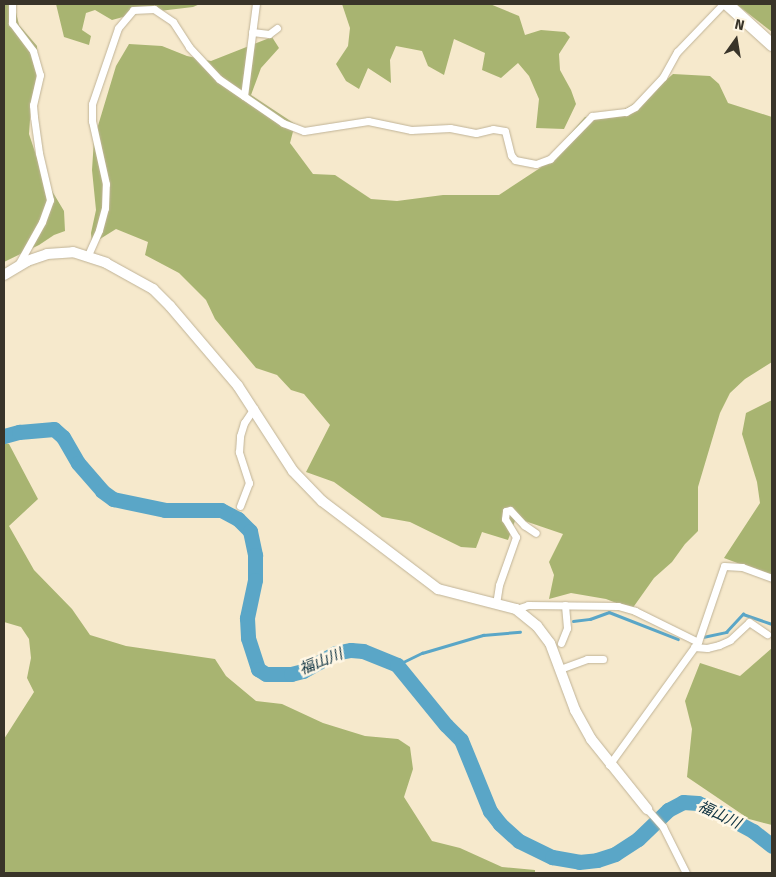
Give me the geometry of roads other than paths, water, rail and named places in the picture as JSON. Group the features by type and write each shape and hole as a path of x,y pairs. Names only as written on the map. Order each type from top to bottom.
{"highway":[{"path":"728,4 772,45"}],"street":[{"path":"12,4 12,23 33,51 39,69 39,87 33,105 34,117 39,153 50,200 42,222 16,268"},
{"path":"244,96 256,4"},
{"path":"88,255 99,230 104,208 106,184 92,121 92,104 118,28 133,10 154,8 173,22 189,47 219,78 283,123 304,130 368,121 410,130 450,128 476,133 493,129 505,131 514,160 536,164 550,160 592,116 626,112 635,107 663,77 677,52 723,4"},
{"path":"252,32 269,34 277,28"},
{"path":"4,275 47,254 73,252 88,255 134,277 153,289 170,306 254,408 293,471 322,501 438,589 516,609 537,626 550,644 575,710 591,739 610,765 663,827 686,873"},
{"path":"240,506 250,482 239,452 240,436 244,423 254,408"},
{"path":"496,604 499,585 516,537 505,519 506,511 510,510 524,525 536,533"},
{"path":"610,765 696,644 724,566 742,568 772,578"},
{"path":"516,609 528,605 618,606 635,611 707,648 730,640 750,622 767,634"},
{"path":"562,644 567,628 565,605"},
{"path":"560,669 587,659 603,658"}],"waterway":[{"name":"福山川","path":"4,436 19,432 54,429 63,437 78,463 102,491 113,499 165,510 221,510 238,519 250,531 255,555 255,580 247,618 248,638 258,669 266,674 291,674 303,671 335,653 351,650 363,651 397,665 446,725 461,740 490,811 500,824 519,841 552,857 579,862 597,860 615,854 638,839 668,810 683,802 698,803 716,811 753,831 772,846"},
{"path":"573,621 590,619 609,612 678,639"},
{"path":"703,637 726,632 743,614 772,624"},
{"path":"397,665 422,653 483,635 520,632"}]}
